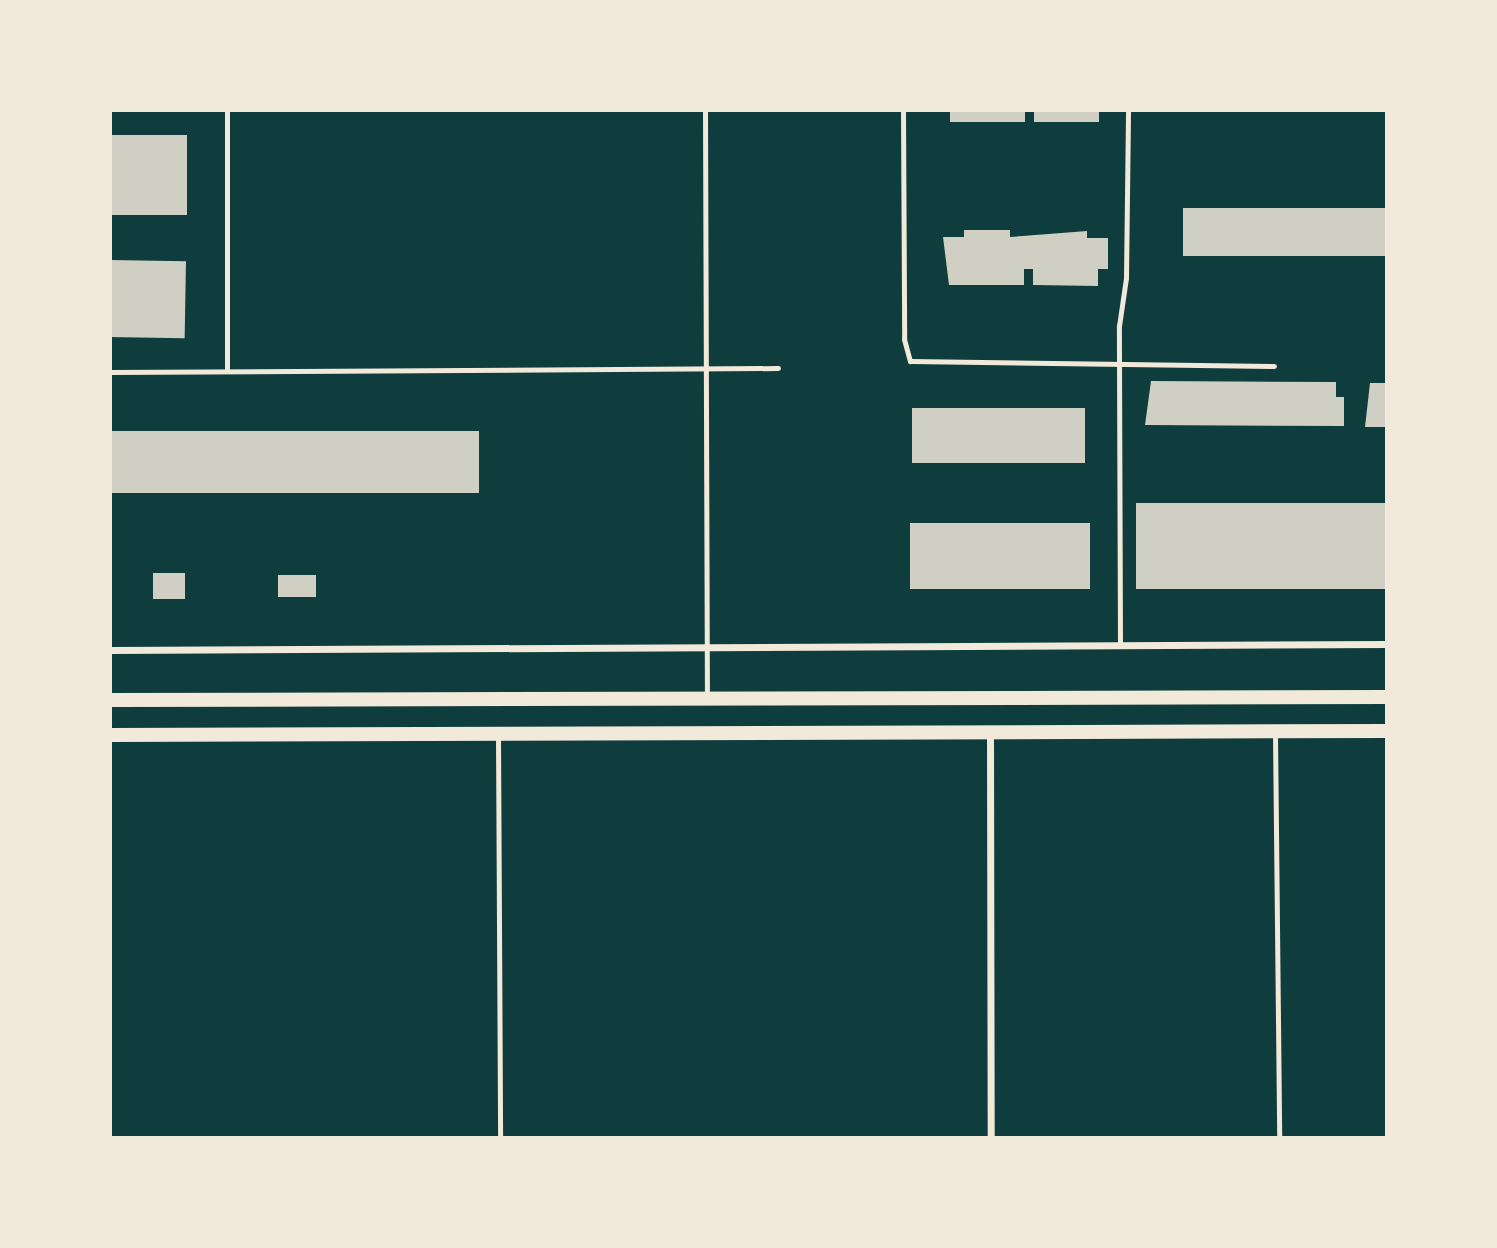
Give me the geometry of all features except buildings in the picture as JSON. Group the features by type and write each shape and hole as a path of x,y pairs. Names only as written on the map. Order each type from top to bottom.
{"main road":[{"path":"110,700 1387,697"},
{"path":"110,735 1387,731"}],"street":[{"path":"110,650 1387,644"},
{"path":"990,732 991,1138"}],"lane":[{"path":"227,110 227,371"},
{"path":"705,110 708,700"},
{"path":"903,110 904,339 910,361 1274,366"},
{"path":"1120,646 1119,365 1128,110"},
{"path":"110,372 779,368"},
{"path":"1275,731 1279,1138"},
{"path":"498,734 500,1138"}]}
